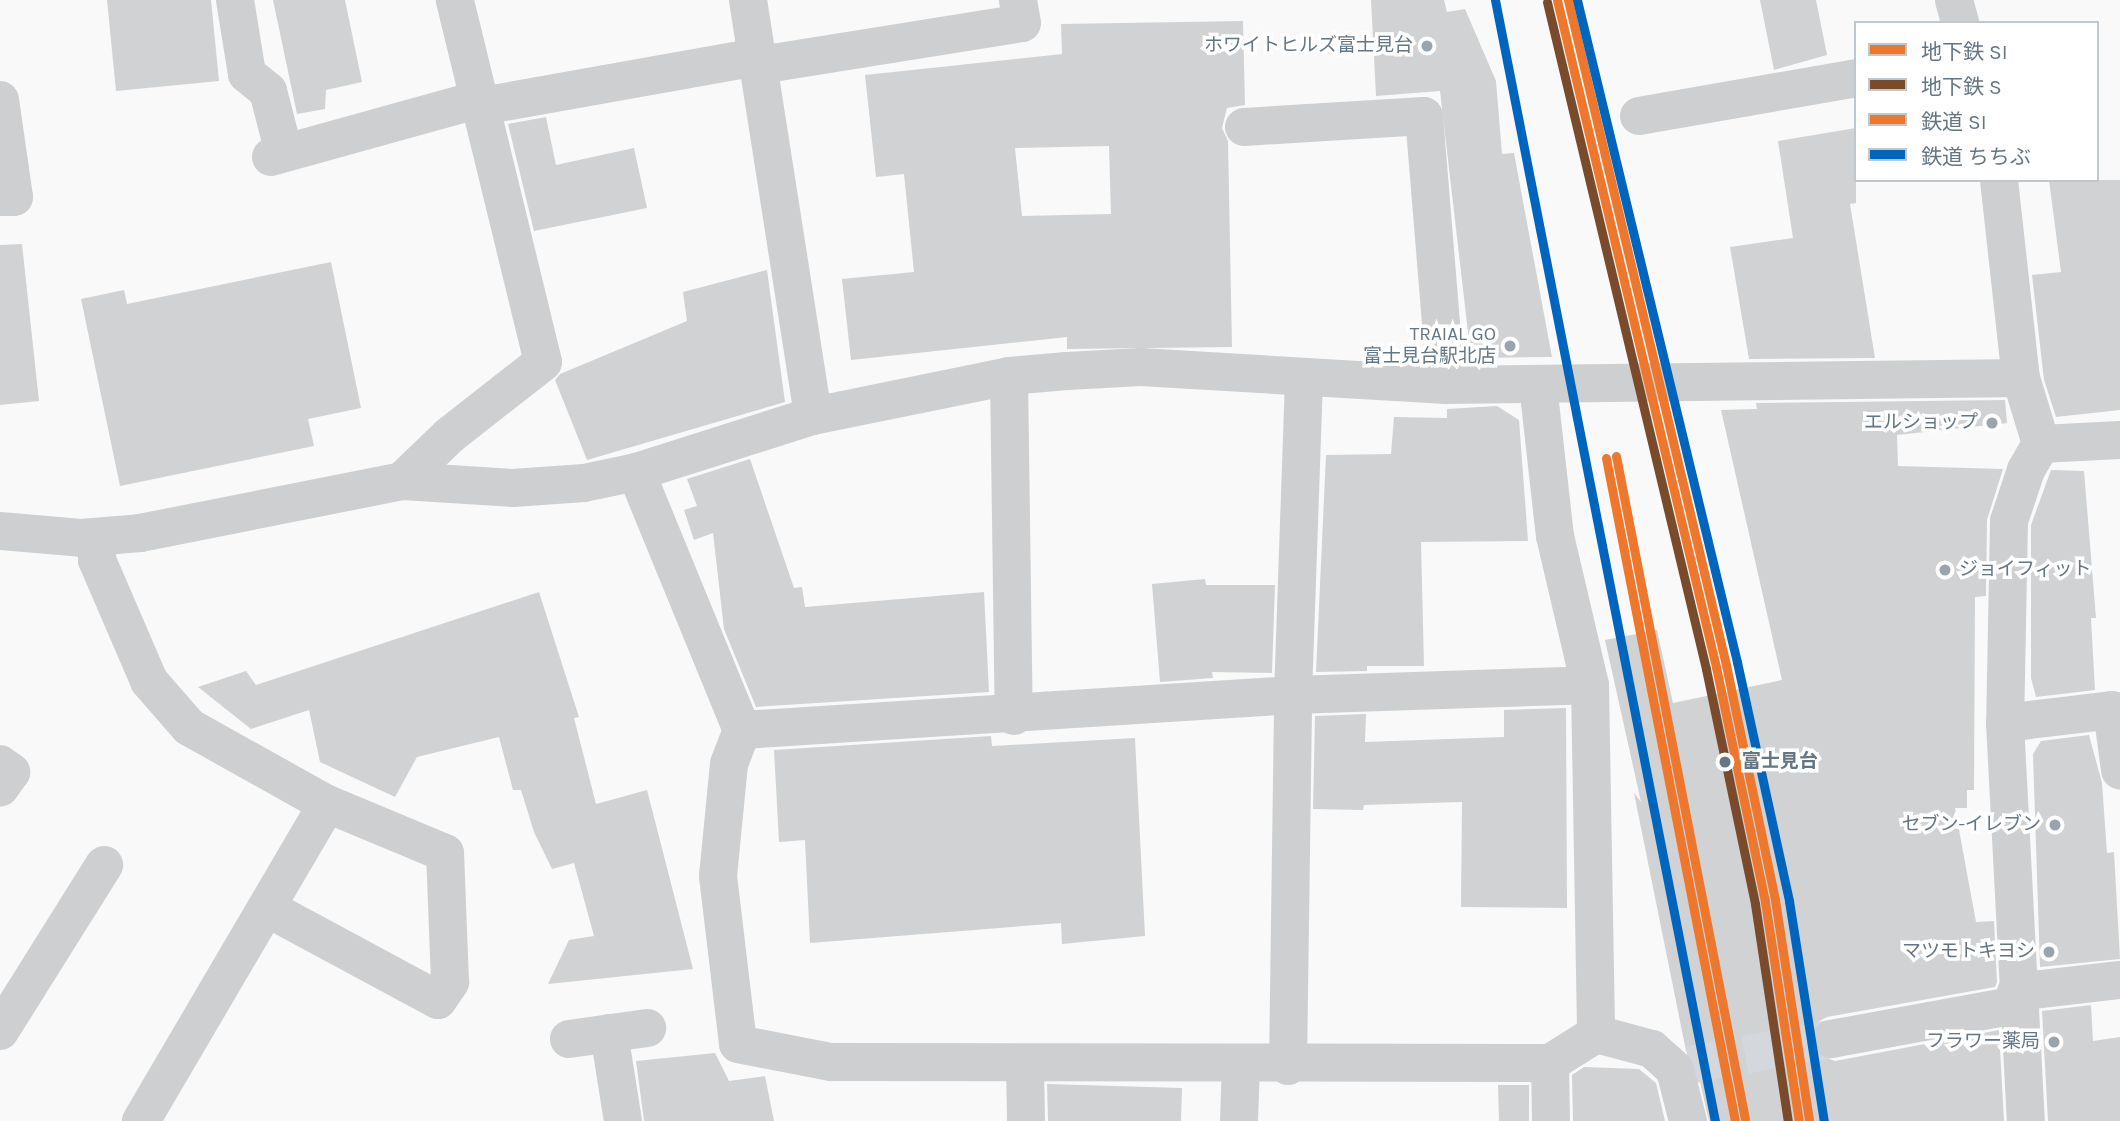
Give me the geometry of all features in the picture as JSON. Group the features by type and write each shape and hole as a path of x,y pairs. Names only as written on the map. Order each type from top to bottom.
{"street":[{"path":"235,0 247,74 268,91 277,155 481,103 1022,23 1018,0"},
{"path":"402,481 450,435 543,362 455,0"},
{"path":"748,0 813,415"},
{"path":"1954,0 1959,21"},
{"path":"1639,116 1854,78"},
{"path":"0,100 14,197 0,197"},
{"path":"1244,127 1424,116 1446,385"},
{"path":"1999,182 2021,378 2041,444 2026,470 2009,521 2006,723 2016,999 2026,1121"},
{"path":"0,531 98,538 402,481 513,488 584,483 636,472 813,415 1009,376 1141,367 1304,380 1446,385 2021,378"},
{"path":"1009,376 1014,716"},
{"path":"1288,1066 1293,695 1304,380"},
{"path":"1538,385 1555,536 1590,685 1596,1034"},
{"path":"2041,444 2120,440"},
{"path":"636,472 742,730 729,764 723,805 720,919 738,1044 831,1062 1288,1066 1550,1063 1596,1034 1652,1049 1675,1070 1688,1121"},
{"path":"98,538 97,560 149,681 189,727 327,804 445,853 450,982 438,1000 267,908"},
{"path":"742,730 1014,716 1293,695 1590,685"},
{"path":"2006,723 2112,710 2120,770"},
{"path":"0,764 10,772 0,788"},
{"path":"141,1121 327,804"},
{"path":"0,1031 104,865"},
{"path":"1831,1040 2016,999 2120,980"},
{"path":"569,1039 647,1028"},
{"path":"609,1033 623,1121"},
{"path":"1025,1063 1026,1121"},
{"path":"1550,1063 1550,1121"},
{"path":"1239,1121 1241,1064"}],"building":[{"path":"107,0 211,0 219,81 116,91"},
{"path":"273,0 345,0 362,82 326,90 325,109 297,114"},
{"path":"1371,0 1444,0 1447,12 1465,9 1496,81 1502,154 1514,153 1552,357 1471,358 1440,91 1376,96"},
{"path":"1760,0 1816,0 1827,55 1774,70"},
{"path":"1243,21 1245,105 1227,108 1222,128 1228,141 1232,347 1067,349 1067,337 851,360 842,279 914,272 904,174 876,177 865,75 1062,54 1061,24","holes":["1109,146 1111,214 1022,216 1015,148"]},
{"path":"546,117 556,165 634,148 647,208 534,231 508,124"},
{"path":"1854,128 1856,203 1850,204 1875,358 1749,359 1730,247 1793,238 1778,141"},
{"path":"2120,180 2120,410 2056,417 2044,380 2032,275 2061,272 2049,182"},
{"path":"22,244 39,401 0,405 0,245"},
{"path":"331,262 361,408 308,419 314,446 120,486 81,299 124,290 127,304"},
{"path":"767,270 785,402 587,460 555,380 560,374 687,321 683,292"},
{"path":"2005,400 2007,423 1897,435 1898,466 2003,469 1987,520 1986,596 1975,597 1974,790 1967,790 1967,808 1955,808 1976,922 1994,921 1997,982 1995,987 1827,1017 1816,1023 1809,1042 1815,1054 1835,1061 1999,1030 2004,1121 1709,1121 1696,1065 1686,1051 1634,793 1641,802 1605,640 1657,630 1673,703 1782,680 1721,410 1757,409 1756,403"},
{"path":"1497,406 1519,420 1528,541 1421,542 1424,666 1367,666 1367,671 1316,672 1326,455 1391,454 1394,417 1447,418 1447,409"},
{"path":"750,459 794,588 802,587 805,607 984,592 989,692 756,707 724,629 713,533 694,540 684,510 697,506 687,479"},
{"path":"2051,470 2084,471 2096,618 2091,618 2095,690 2036,697 2031,678 2031,525"},
{"path":"1205,579 1206,585 1275,585 1272,673 1212,672 1213,678 1160,682 1152,584"},
{"path":"539,592 579,717 574,718 596,804 647,790 693,969 548,984 569,940 594,936 574,863 552,869 534,832 521,790 513,790 499,737 417,757 395,797 320,762 309,710 251,729 198,687 246,671 256,685"},
{"path":"1566,708 1567,908 1461,907 1462,802 1364,805 1363,810 1313,809 1315,716 1366,714 1365,742 1504,737 1504,710"},
{"path":"2089,735 2102,783 2107,853 2114,852 2120,959 2040,967 2033,754 2041,741"},
{"path":"991,736 992,746 1135,738 1145,936 1062,944 1061,923 810,943 805,840 779,842 774,750"},
{"path":"2091,1005 2093,1041 2120,1037 2120,1121 2048,1121 2042,1011"},
{"path":"715,1053 729,1081 765,1076 774,1121 644,1121 636,1061"},
{"path":"1584,1067 1639,1069 1656,1083 1665,1121 1573,1121 1572,1075"},
{"path":"1047,1084 1182,1088 1181,1121 1048,1121"},
{"path":"1498,1085 1529,1085 1529,1121 1499,1121"}],"tunnel":[{"path":"1689,1065 1831,1039"}],"metro line":[{"name":"SI","path":"1557,0 1716,667 1765,902 1799,1121"},
{"name":"S","path":"1547,2 1706,669 1755,904 1788,1121"},
{"name":"SI","path":"1606,458 1735,1121"}],"rail line":[{"name":"ちちぶ","path":"1495,0 1715,1121"},
{"name":"SI","path":"1568,0 1726,665 1775,900 1809,1119"},
{"name":"ちちぶ","path":"1577,0 1737,662 1789,901 1824,1121"},
{"name":"SI","path":"1616,456 1745,1119"}],"place":[{"name":"ホワイトヒルズ富士見台","path":"1427,46"},
{"name":"TRAIAL GO 富士見台駅北店","path":"1510,346"},
{"name":"エルショップ","path":"1992,423"},
{"name":"ジョイフィット","path":"1945,570"},
{"name":"富士見台","path":"1725,762"},
{"name":"セブン-イレブン","path":"2055,825"},
{"name":"マツモトキヨシ","path":"2049,952"},
{"name":"フラワー薬局","path":"2054,1042"}]}
